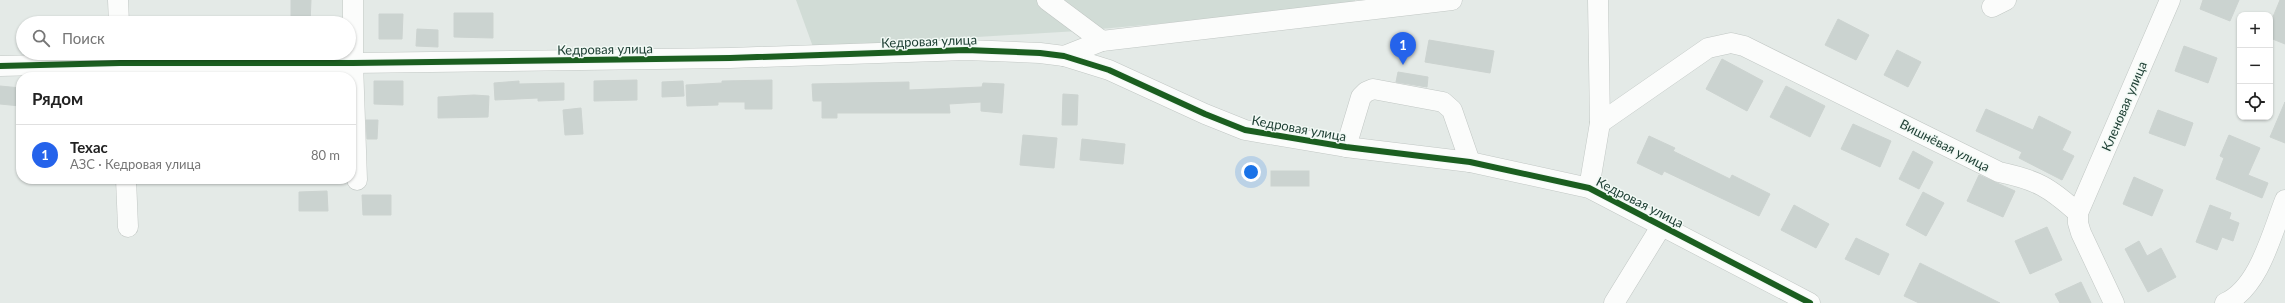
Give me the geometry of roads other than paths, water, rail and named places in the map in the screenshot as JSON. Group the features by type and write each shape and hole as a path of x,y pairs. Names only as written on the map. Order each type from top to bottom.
{"street":[{"path":"118,0 119,16"},
{"path":"353,0 353,16"},
{"path":"1047,0 1102,41"},
{"path":"1064,56 1102,41 1452,0"},
{"path":"1589,188 1600,123 1598,0"},
{"name":"Кленовая улица","path":"2078,213 2170,0"},
{"name":"Вишнёвая улица","path":"1600,123 1708,48 1730,43 1744,46 1999,172 2029,179 2056,193 2078,213"},
{"name":"Кедровая улица","path":"0,66 730,58 966,50 1040,53 1064,56 1109,70 1205,114 1245,130 1346,147 1470,162 1589,188 1810,303"},
{"path":"353,63 353,72"},
{"path":"1346,147 1361,97 1366,92 1373,89 1442,102 1448,105 1452,110 1470,162"},
{"path":"356,151 357,180"},
{"path":"126,184 128,227"},
{"path":"2225,303 2236,298 2252,279 2285,200"},
{"path":"2078,213 2078,224 2081,233 2114,303"},
{"path":"1614,303 1662,225"}],"place":[{"name":"Техас","path":"1403,65"}]}
